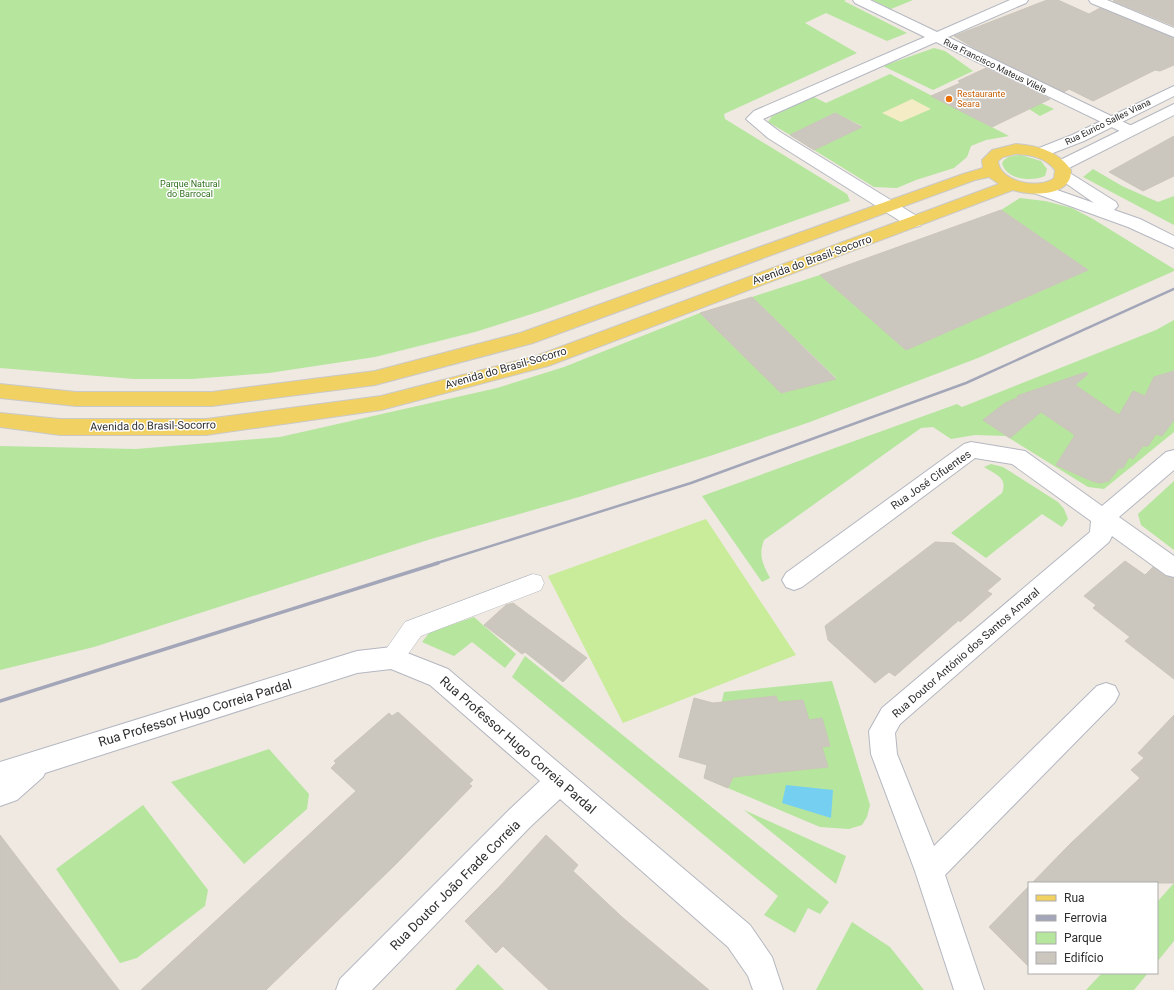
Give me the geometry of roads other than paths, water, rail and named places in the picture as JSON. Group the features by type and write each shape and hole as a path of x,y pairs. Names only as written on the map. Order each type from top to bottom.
{"main road":[{"path":"1016,148 1040,153 1055,161 1062,170 1062,179 1058,184 1040,189 1011,185 996,176 991,171 989,164 990,158 996,153 1016,148"},
{"name":"Avenida do Brasil-Socorro","path":"0,391 76,399 212,399 375,378 526,338 991,171"},
{"name":"Avenida do Brasil-Socorro","path":"0,420 60,427 206,427 381,403 541,361 1011,185"}],"street":[{"name":"Rua Francisco Mateus Vilela","path":"860,0 1131,131"},
{"path":"914,222 774,135 754,120 758,114 1021,0"},
{"path":"1096,0 1174,33"},
{"name":"Rua Eurico Salles Viana","path":"1040,153 1078,138 1174,90"},
{"name":"Rua Eurico Salles Viana","path":"1062,170 1131,131 1174,109"},
{"path":"1062,170 1134,223"},
{"path":"1040,189 1134,223 1174,243"},
{"name":"Rua José Cifuentes","path":"794,580 971,450 1018,457 1174,568"},
{"path":"1103,518 1174,458"},
{"name":"Rua Doutor António dos Santos Amaral","path":"969,990 929,871 884,754 882,732 891,716 1101,536 1103,518"},
{"path":"392,658 413,630 533,583"},
{"name":"Rua Professor Hugo Correia Pardal","path":"0,775 357,662 392,658 439,677 739,936 761,968 768,990"},
{"path":"929,871 1106,694"},
{"name":"Rua Professor Hugo Correia Pardal","path":"0,793 7,791 41,762"},
{"name":"Rua Doutor João Frade Correia","path":"351,990 520,818 560,781"}],"water":[{"path":"786,785 833,790 831,818 782,803"}],"railway":[{"path":"434,564 691,483 966,383 1174,289"},
{"path":"0,701 438,563"}],"place":[{"name":"Restaurante Seara","path":"949,99"}],"park label":[{"name":"Parque Natural do Barrocal","path":"190,190"}]}
